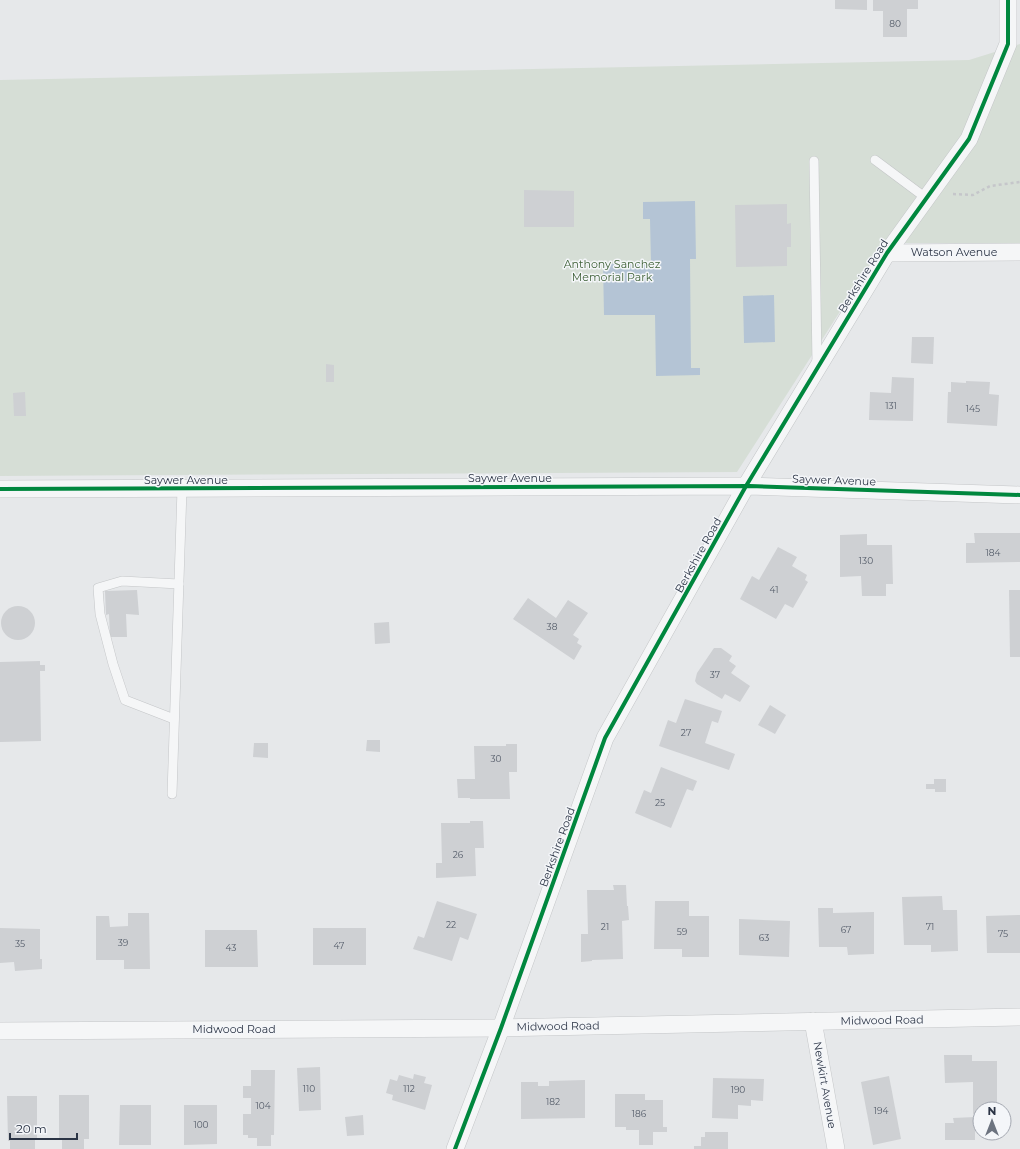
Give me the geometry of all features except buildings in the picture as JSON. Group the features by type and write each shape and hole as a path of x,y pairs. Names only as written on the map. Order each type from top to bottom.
{"street":[{"name":"Berkshire Road","path":"455,1149 501,1028 605,738 746,486 887,253 969,139 1008,44 1008,0"},
{"name":"Watson Avenue","path":"887,253 1020,252"},
{"name":"Saywer Avenue","path":"0,489 746,486 1020,495"},
{"name":"Midwood Road","path":"0,1031 501,1028 1020,1017"},
{"name":"Newkirt Avenue","path":"813,1021 836,1149"}],"lane":[{"path":"875,160 929,194"},
{"path":"814,161 817,369"},
{"path":"172,794 182,489"},
{"path":"174,719 125,700 113,664 100,614 98,588 122,581 179,584"}],"path":[{"path":"929,194 973,195 990,186 1020,182"}],"green space":[{"name":"Anthony Sanchez Memorial Park","path":"1020,44 1020,243 884,243 737,472 0,476 0,80 969,60"}],"water":[{"path":"695,201 696,259 690,259 691,368 700,368 700,375 656,376 655,315 604,315 603,264 651,263 650,219 643,219 643,202"},
{"path":"774,295 775,342 744,343 743,296"}],"cycle path":[{"path":"455,1149 501,1028 605,738 746,486 887,253 969,139 1008,44 1008,0"},
{"path":"0,489 750,486 1020,495"}]}
